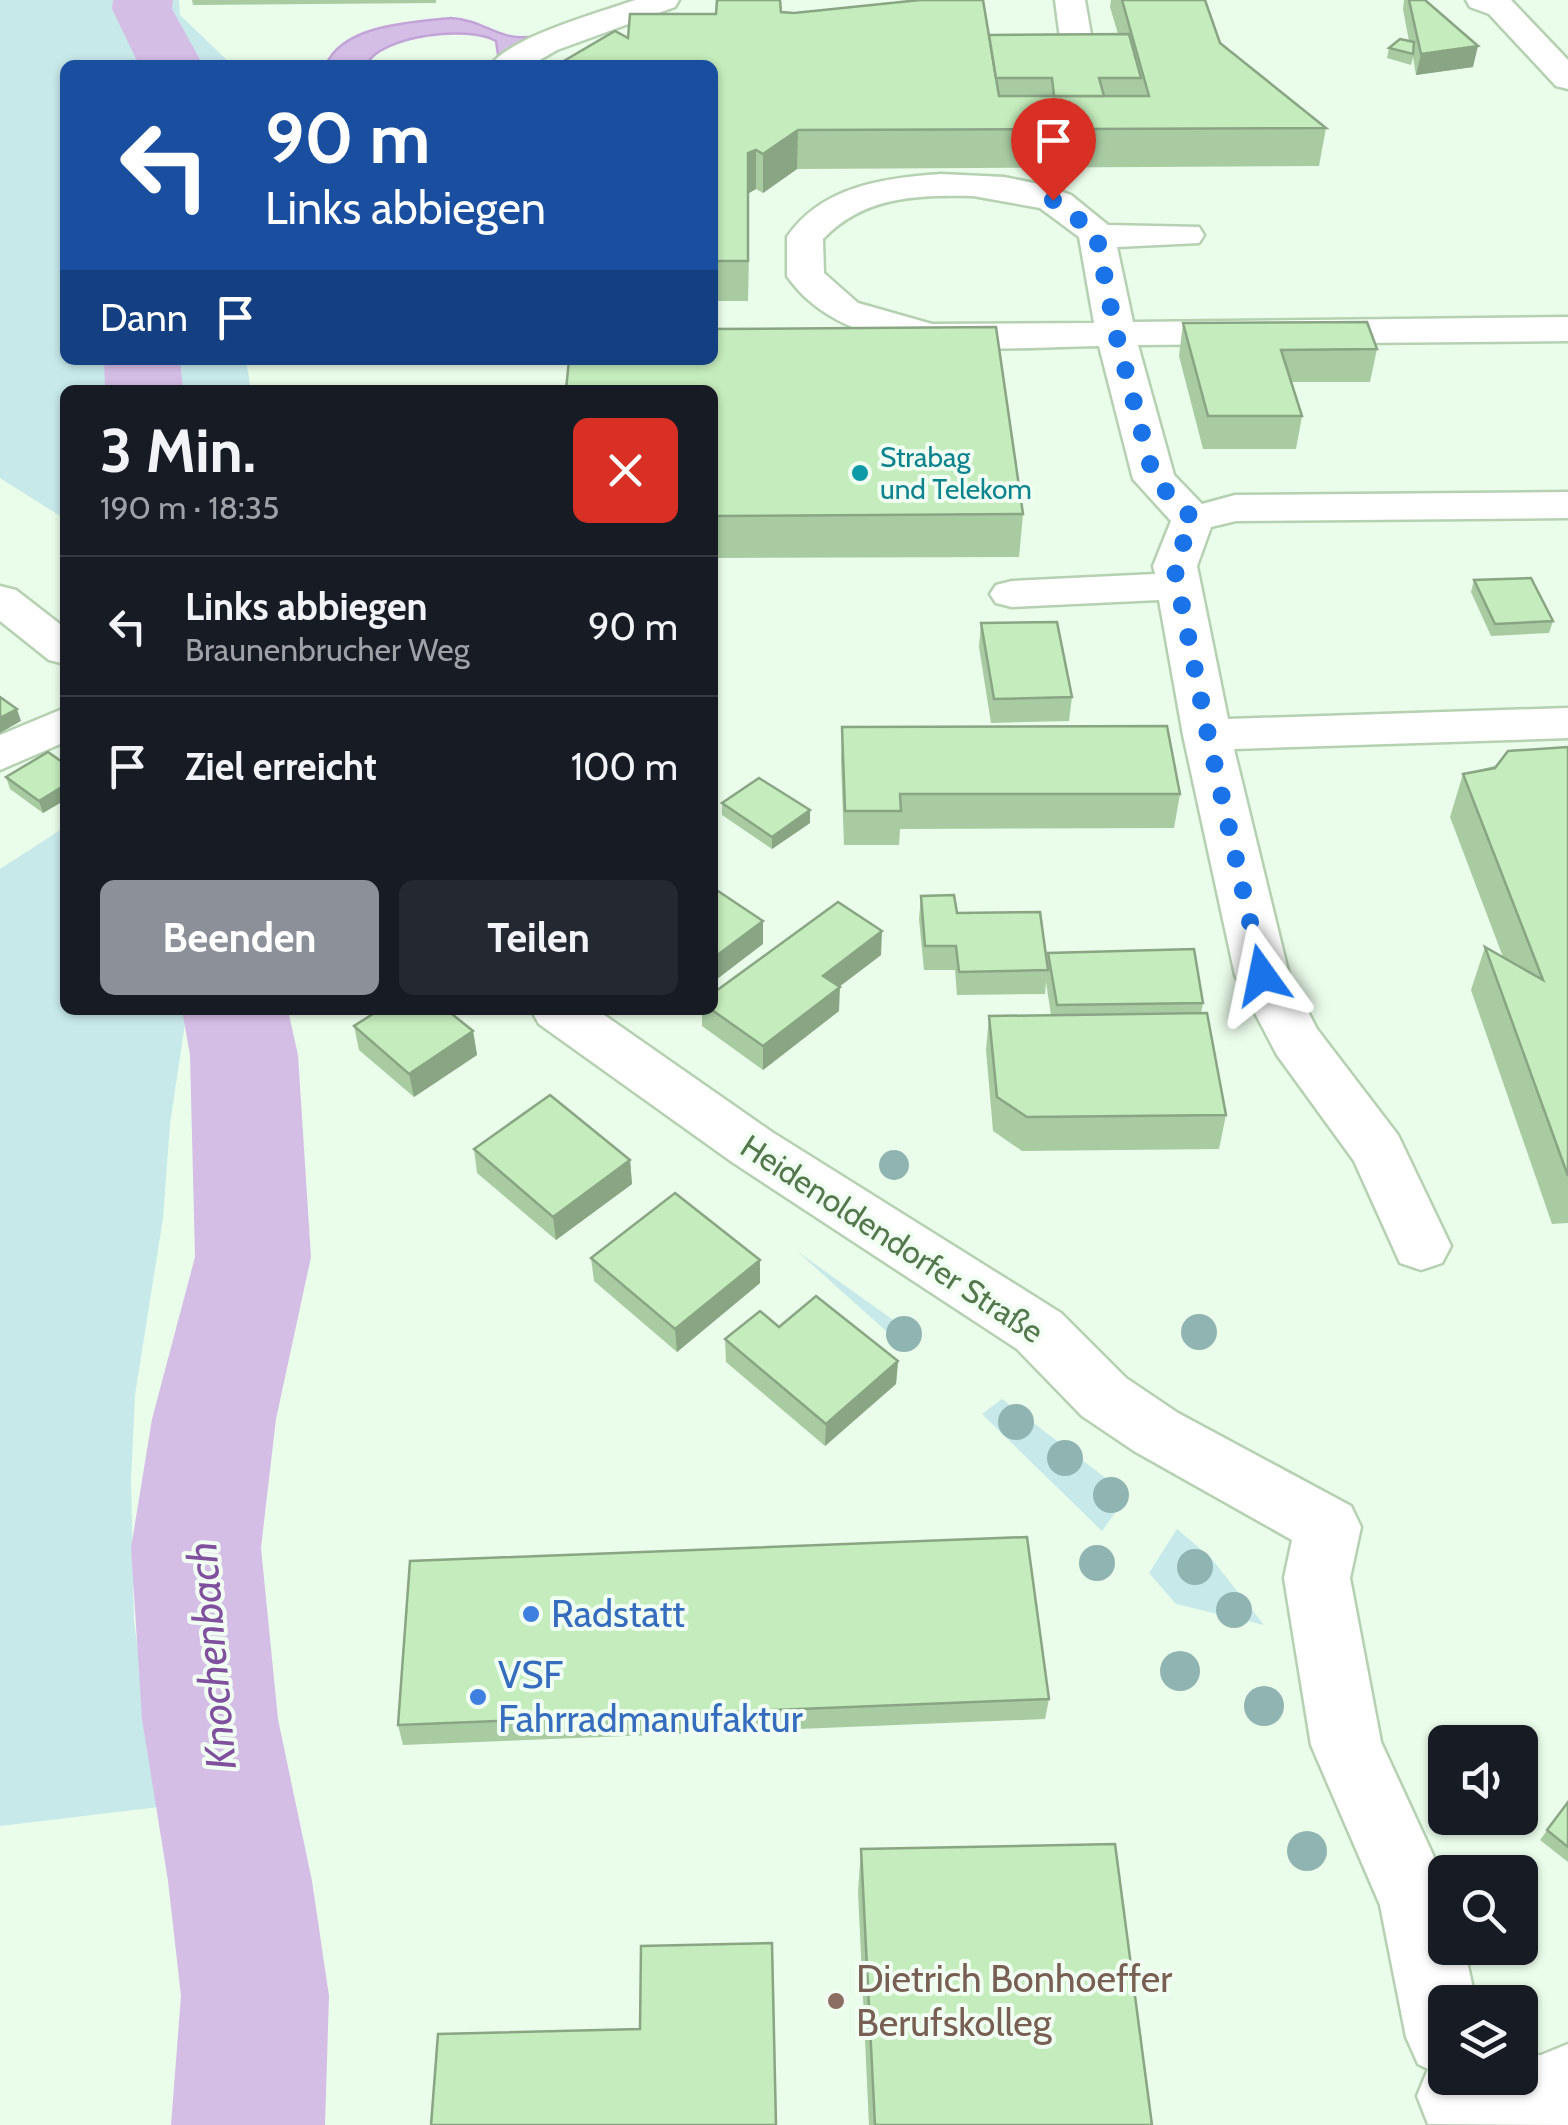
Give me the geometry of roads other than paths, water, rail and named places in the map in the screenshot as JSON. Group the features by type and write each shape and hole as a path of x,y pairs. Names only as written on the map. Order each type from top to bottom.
{"street":[{"path":"516,60 546,43 664,0"},
{"path":"1070,0 1077,46"},
{"path":"1481,0 1500,7 1568,79"},
{"path":"1193,519 1154,479 1116,334 1097,236 1053,200 999,188 945,184 889,189 836,208 806,237 806,276 845,311 930,336 1116,334 1487,327 1568,329"},
{"path":"1097,236 1186,235"},
{"path":"1193,519 1234,508 1568,505"},
{"path":"1193,519 1174,566 1262,975 1296,1041 1378,1151 1421,1246"},
{"path":"1012,594 1178,586"},
{"path":"0,599 60,646"},
{"path":"1208,735 1568,723"},
{"path":"0,754 60,725"},
{"name":"Heidenoldendorfer Straße","path":"565,1015 752,1147 1039,1331 1104,1397 1232,1476 1328,1527 1317,1578 1346,1746 1357,1776 1420,1870 1438,1985"},
{"path":"1538,2092 1558,2094 1568,2084"}],"waterway":[{"name":"Knochenbach","path":"143,0 142,9 168,60"},
{"name":"Knochenbach","path":"142,365 144,385"},
{"name":"Knochenbach","path":"236,1015 244,1055 253,1257 214,1419 196,1548 210,1719 240,1881 255,1996 248,2125"}],"place":[{"name":"Strabag und Telekom","path":"860,473"},
{"name":"Radstatt","path":"531,1614"},
{"name":"VSF Fahrradmanufaktur","path":"478,1697"},
{"name":"Dietrich Bonhoeffer Berufskolleg","path":"836,2001"}]}
